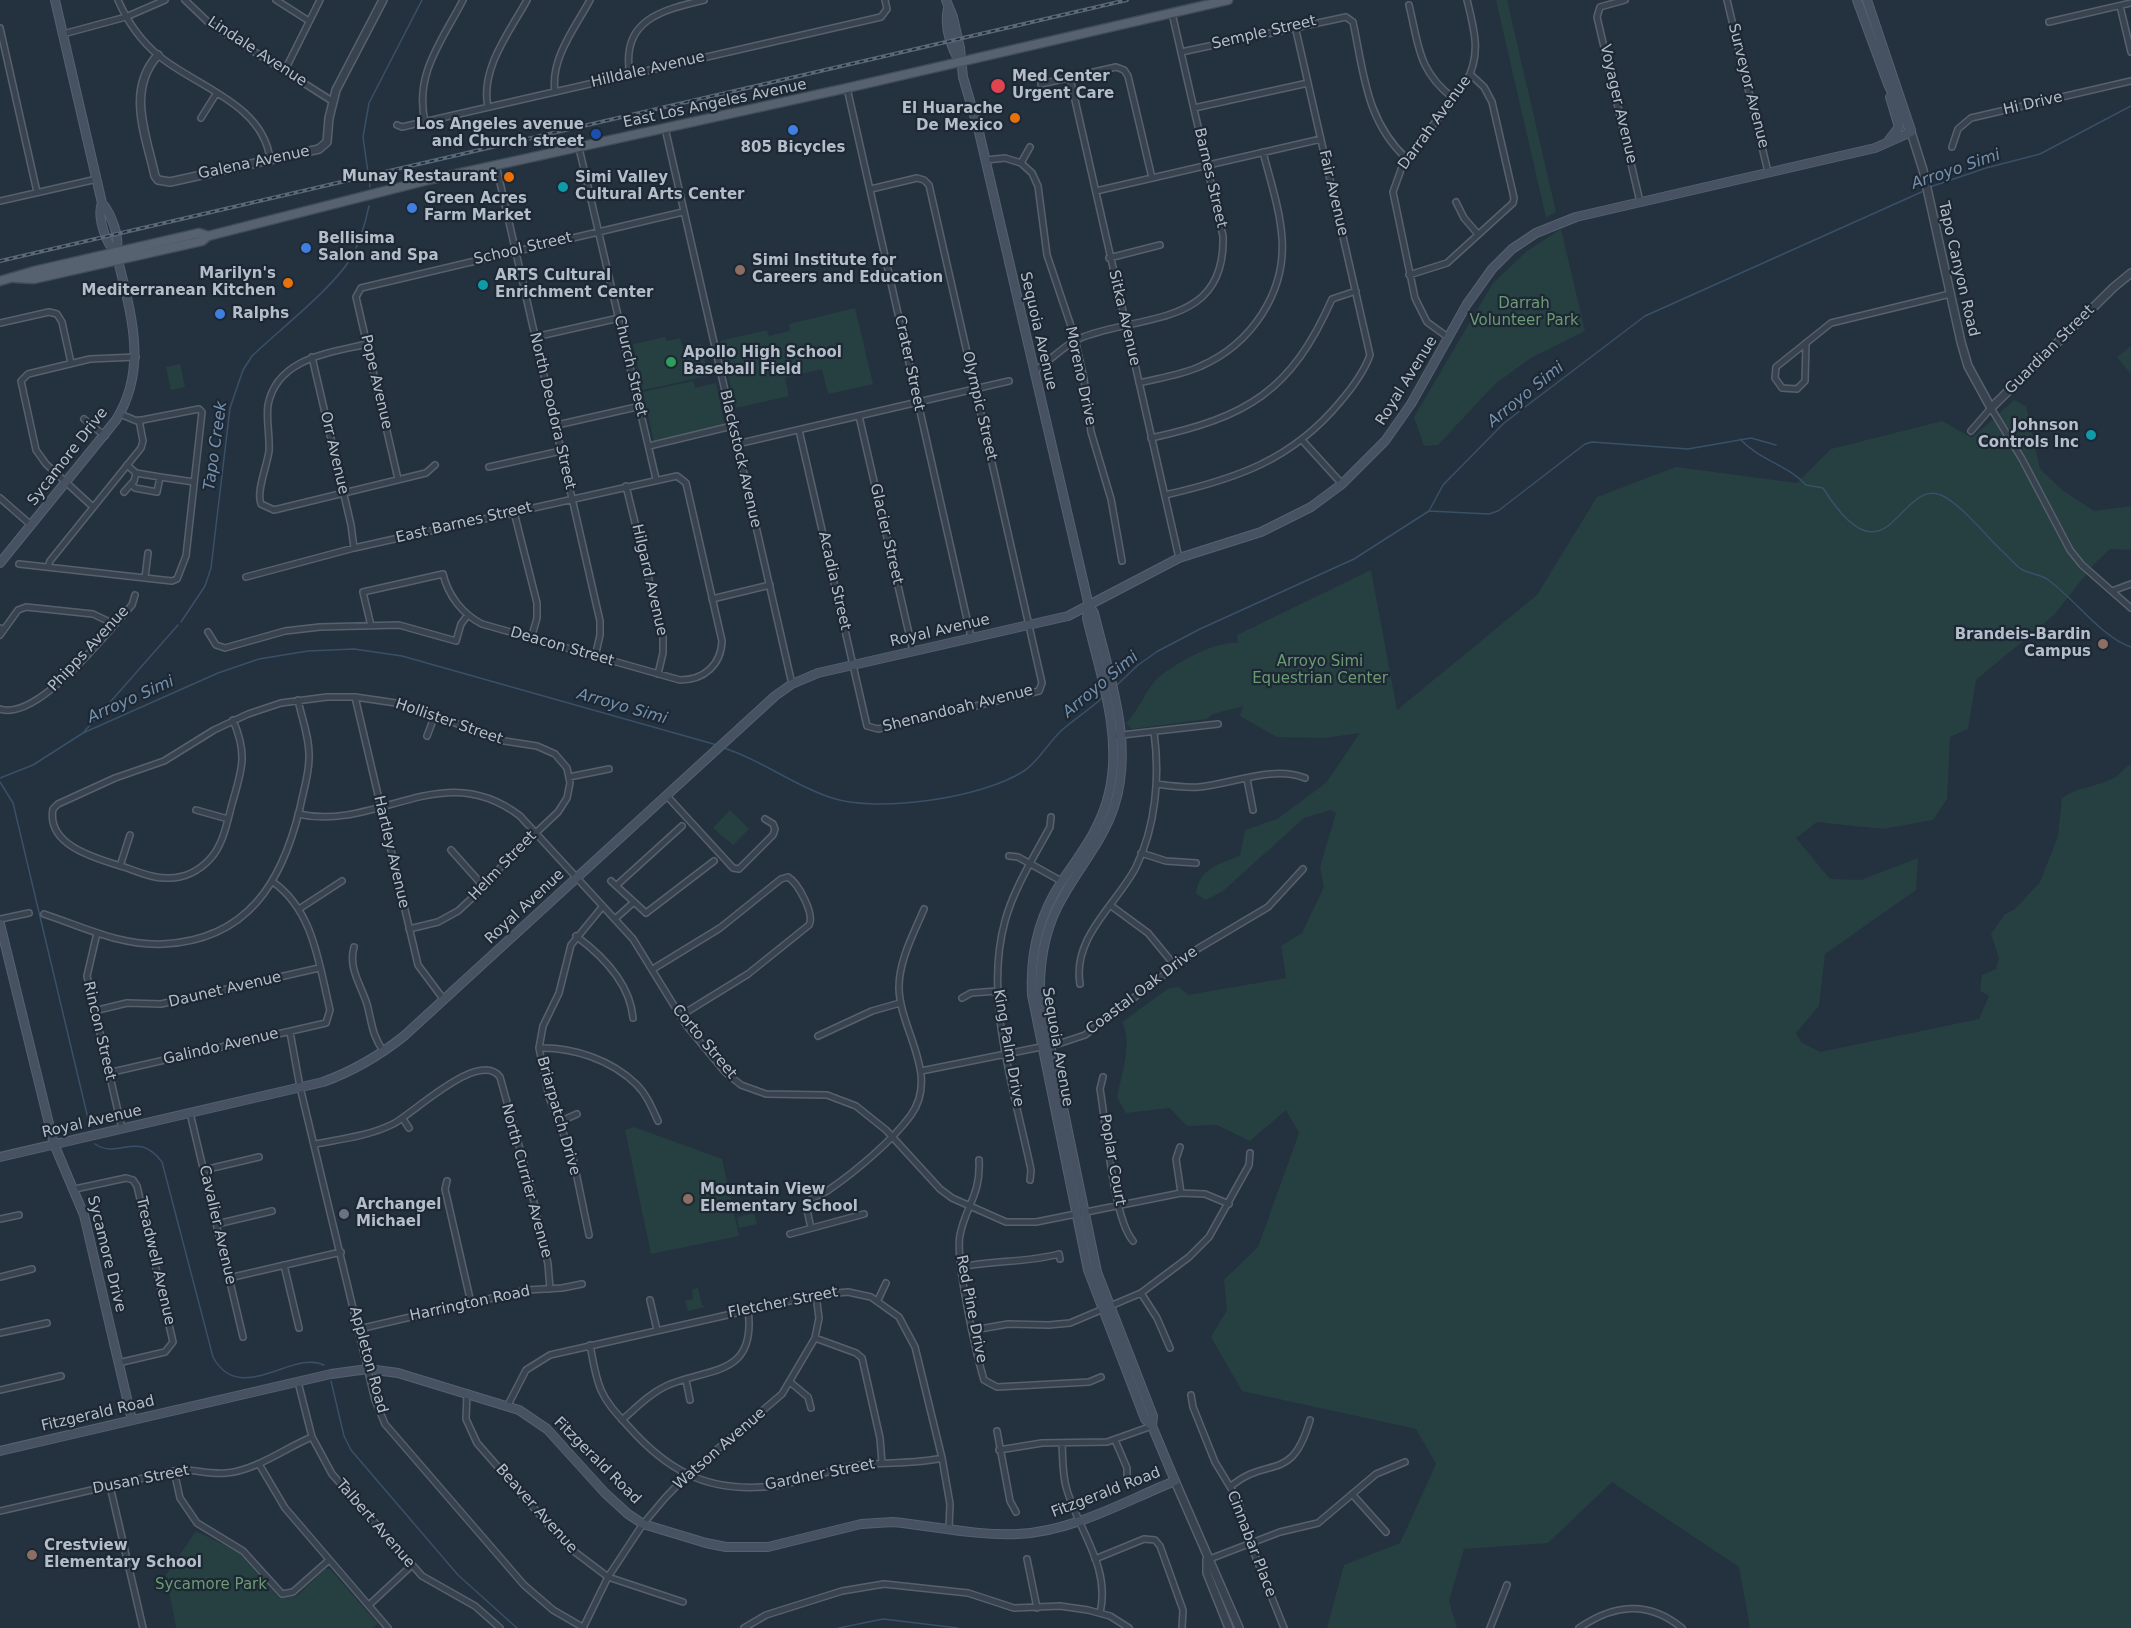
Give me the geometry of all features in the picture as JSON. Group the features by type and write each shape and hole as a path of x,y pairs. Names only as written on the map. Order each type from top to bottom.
{"main road":[{"name":"Sycamore Drive","path":"0,563 105,436 120,414 129,394 136,357 134,328 117,256 117,240 107,208 102,203 55,0"},
{"name":"East Los Angeles Avenue","path":"0,281 15,278 34,279 199,233 207,236 496,165 847,88 1228,0"},
{"name":"Tapo Canyon Road","path":"1857,0 1888,84 1911,132"},
{"name":"Tapo Canyon Road","path":"1867,0 1911,122 1911,132"},
{"name":"Sequoia Avenue","path":"947,4 953,17 960,48 960,62 986,160 1089,606 1094,613 1117,713 1114,763 1106,805 1066,883 1045,913 1034,956 1032,995 1080,1213 1088,1270 1106,1310 1145,1419 1152,1426 1174,1481"},
{"path":"1884,143 1894,135 1899,127 1888,84"},
{"name":"Royal Avenue","path":"1875,148 1911,132"},
{"name":"Royal Avenue","path":"0,1157 338,1077 384,1052 444,1000 709,756 792,684 818,673 853,664 1068,616 1179,558 1276,526 1311,507 1342,484 1372,455 1397,425 1484,277 1518,244 1565,220 1768,172 1875,148 1885,148 1904,141 1911,132"},
{"name":"Sequoia Avenue","path":"1089,606 1087,618 1110,720 1117,736"},
{"name":"Sycamore Drive","path":"0,924 54,1144 75,1189 84,1215 132,1420"},
{"name":"Fitzgerald Road","path":"0,1451 298,1382 368,1369 398,1373 508,1405 547,1429 613,1501 644,1524 706,1544 750,1548 788,1544 876,1522 1018,1534 1048,1530 1079,1520 1174,1481"}],"street":[{"path":"118,0 126,16 158,55 245,112 256,123 266,142 270,159"},
{"path":"63,34 126,16 165,0"},
{"name":"Lindale Avenue","path":"185,0 209,22 332,101"},
{"path":"276,0 309,21"},
{"path":"285,70 320,0"},
{"name":"Galena Avenue","path":"158,55 143,75 139,95 155,176 158,180 170,182 324,147 327,142 332,101 383,0"},
{"path":"425,122 420,95 426,71 464,0"},
{"path":"488,107 486,89 490,69 527,0"},
{"path":"555,92 554,75 559,58 590,0"},
{"path":"630,75 629,47 644,22 659,12 704,0"},
{"name":"Hilldale Avenue","path":"397,125 402,127 425,122 881,16 887,9 885,0"},
{"name":"Darrah Avenue","path":"1449,338 1422,315 1409,275 1393,192 1398,173 1407,159 1470,74 1476,48 1467,0"},
{"name":"Voyager Avenue","path":"1625,0 1600,8 1597,17 1640,202"},
{"name":"Surveyor Avenue","path":"1727,0 1768,172"},
{"path":"2049,22 2131,3"},
{"path":"1409,5 1426,70 1438,86 1453,98"},
{"path":"2120,6 2131,52"},
{"name":"Barnes Street","path":"1034,371 1074,341 1177,314 1198,301 1213,283 1222,260 1223,236 1172,13"},
{"name":"Semple Street","path":"1181,52 1346,16 1353,22 1375,117 1387,138 1407,159"},
{"name":"Fair Avenue","path":"1295,26 1370,351 1369,359 1340,403 1302,440"},
{"path":"0,28 38,192"},
{"path":"1041,84 1116,67 1127,72 1152,178"},
{"path":"1409,275 1447,263 1477,233 1510,207 1514,198 1492,102 1484,87 1470,74"},
{"name":"Sitka Avenue","path":"1070,78 1109,258 1179,558"},
{"name":"Hi Drive","path":"1952,147 1958,129 1971,118 2131,81"},
{"path":"1194,108 1308,83"},
{"name":"Crater Street","path":"847,88 971,637"},
{"path":"201,118 216,94"},
{"name":"Blackstock Avenue","path":"665,128 792,684"},
{"name":"Tapo Canyon Road","path":"1911,132 1968,366 1991,408"},
{"path":"1096,191 1321,139"},
{"path":"986,160 1005,158 1020,163 1030,147"},
{"name":"Church Street","path":"579,148 657,479"},
{"path":"1139,383 1182,373 1214,360 1241,340 1270,300 1280,271 1282,240 1263,152"},
{"name":"Moreno Drive","path":"1020,163 1032,173 1038,186 1047,255 1084,379 1091,432 1111,499 1122,561"},
{"name":"North Deodora Street","path":"496,165 600,621 600,635 595,657"},
{"name":"Olympic Street","path":"871,189 917,178 929,185 1042,687"},
{"path":"0,201 97,179"},
{"path":"1456,202 1464,218 1477,233"},
{"name":"School Street","path":"363,288 683,212"},
{"path":"1109,258 1160,245"},
{"name":"Guardian Street","path":"1971,431 1991,408 2131,273"},
{"name":"Pope Avenue","path":"363,288 356,297 398,479"},
{"path":"1151,438 1214,423 1259,399 1281,381 1300,358 1316,334 1332,299 1356,291"},
{"path":"1806,344 1805,381 1797,389 1782,388 1775,378 1776,367 1806,344 1813,334 1831,323 1950,294"},
{"path":"0,323 49,312 57,314 62,321 70,363"},
{"path":"535,336 619,318"},
{"path":"367,344 312,357 288,372 271,397 268,414 269,452 259,493 263,506 274,510 426,473 435,465"},
{"path":"93,507 46,464 36,450 20,385 28,374 70,363 101,358 136,357"},
{"name":"Orr Avenue","path":"312,357 354,548"},
{"path":"737,444 1009,381"},
{"path":"557,425 640,406"},
{"path":"1991,408 2022,459 2070,550 2082,564 2131,608"},
{"path":"19,564 145,578 177,579 186,556 202,412 200,409 139,420 120,414"},
{"name":"Glacier Street","path":"859,416 913,651"},
{"path":"84,419 105,436"},
{"path":"48,567 50,561 143,444 139,420"},
{"path":"649,446 732,426"},
{"name":"Acadia Street","path":"799,430 867,726 874,729"},
{"path":"1164,495 1214,484 1242,474 1272,460 1302,440 1342,484"},
{"path":"489,467 561,451"},
{"path":"127,465 136,473 194,482"},
{"path":"124,492 136,473"},
{"name":"East Barnes Street","path":"246,577 354,548 674,476 682,478 686,483 712,599"},
{"path":"131,484 135,488 157,492 159,477"},
{"name":"Hilgard Avenue","path":"626,486 663,637 663,653 658,674"},
{"path":"0,498 32,525"},
{"path":"514,512 537,603 537,618 531,639"},
{"path":"145,578 148,553"},
{"path":"208,632 216,645 225,648 285,631 320,627 403,626 456,641 461,624 467,616 448,589 443,574 363,592 370,626"},
{"path":"2112,591 2131,584"},
{"path":"658,674 690,680 714,666 722,641 712,599 770,585"},
{"name":"Phipps Avenue","path":"2,710 28,703 55,688 132,605 135,595"},
{"path":"1,631 18,610 26,607 93,614 114,624"},
{"name":"Deacon Street","path":"467,616 490,627 658,674"},
{"name":"Shenandoah Avenue","path":"874,729 1028,693 1042,687"},
{"name":"Hollister Street","path":"120,866 74,848 59,833 52,812 55,806 115,778 164,761 233,720 298,700 355,697 396,702 498,740 548,749 562,760 569,777"},
{"name":"Hartley Avenue","path":"355,697 418,964 444,1000"},
{"path":"44,914 97,933 150,944 196,939 239,918 273,882 288,853 309,758 298,700"},
{"path":"427,736 435,715"},
{"path":"130,835 120,866 161,878 191,873 204,865 215,852 228,819 244,758 242,740 233,720"},
{"path":"1117,736 1218,724"},
{"path":"1080,984 1081,962 1089,936 1130,877 1141,854 1157,784 1154,732"},
{"path":"569,777 609,769"},
{"path":"1157,784 1197,787 1275,775 1297,775 1305,778"},
{"name":"Helm Street","path":"409,929 449,918 484,887 504,861 565,804 569,791 569,777"},
{"path":"1247,778 1253,810"},
{"name":"Corto Street","path":"298,814 327,818 443,792 473,792 506,805 536,832 615,919 653,969 680,1016 725,1072 741,1085 766,1094 813,1093 841,1099 870,1114 940,1189 970,1208 996,1219 1018,1223 1181,1192 1205,1194 1229,1204"},
{"path":"667,796 725,859 739,869 773,834 775,830 773,824 765,819"},
{"path":"196,810 228,819"},
{"name":"King Palm Drive","path":"1030,1180 1031,1170 1007,1055 997,991 998,954 1011,903 1050,827 1051,817"},
{"path":"617,885 682,825"},
{"path":"451,850 484,887"},
{"path":"1141,854 1166,861 1196,863"},
{"path":"1009,856 1031,863 1066,883"},
{"path":"611,881 646,913 714,861"},
{"name":"Coastal Oak Drive","path":"921,1071 1072,1041 1095,1029 1208,942 1268,907 1303,869"},
{"path":"653,969 720,928 781,879 788,877 794,881 812,921 748,974 680,1016"},
{"path":"299,909 342,881"},
{"path":"273,882 299,909 309,930 319,968"},
{"path":"615,919 634,902"},
{"path":"1110,904 1148,933 1176,967"},
{"name":"Briarpatch Drive","path":"588,1235 573,1158 549,1097 539,1048 543,1026 559,993 567,956 576,936 603,906"},
{"path":"811,1228 807,1210 810,1200 841,1181 891,1136 912,1114 918,1102 921,1071 900,1003 901,969 924,909"},
{"path":"0,919 29,913"},
{"name":"Rincon Street","path":"97,933 87,976 122,1129"},
{"path":"576,936 597,953 616,976 632,1005 633,1018"},
{"path":"354,947 351,957 357,983 368,1006 373,1035 384,1052"},
{"name":"Daunet Avenue","path":"94,1011 127,1003 161,1004 319,968"},
{"name":"Galindo Avenue","path":"108,1072 323,1024 330,1016 319,968"},
{"path":"962,998 971,993 997,991"},
{"path":"818,1036 872,1011 900,1003"},
{"name":"Appleton Road","path":"290,1032 300,1087 316,1144 379,1411 393,1435 524,1585 553,1610 584,1628"},
{"path":"539,1048 559,1047 580,1051 628,1077 644,1093 658,1121"},
{"name":"North Currier Avenue","path":"403,1119 450,1083 487,1070 498,1074 531,1189 548,1264 550,1290"},
{"name":"Poplar Court","path":"1103,1077 1100,1089 1119,1204 1126,1233 1133,1241"},
{"name":"Cavalier Avenue","path":"190,1113 243,1337"},
{"path":"559,1122 577,1114"},
{"path":"316,1144 379,1130 403,1119 409,1128"},
{"path":"1180,1147 1176,1158 1181,1192"},
{"path":"974,1330 1008,1324 1070,1323 1106,1310 1141,1293 1201,1247 1216,1228 1249,1165 1250,1153"},
{"path":"204,1170 259,1157"},
{"name":"Red Pine Drive","path":"979,1160 979,1184 960,1236 961,1267 983,1378 991,1386 1089,1382 1101,1377"},
{"name":"Treadwell Avenue","path":"75,1189 126,1178 133,1180 137,1186 173,1342 165,1352 118,1363"},
{"path":"447,1181 445,1189 471,1303"},
{"path":"217,1224 272,1211"},
{"path":"790,1234 864,1214"},
{"path":"0,1220 19,1215"},
{"path":"229,1278 341,1252"},
{"path":"961,1267 995,1261 1034,1260 1059,1254 1060,1259"},
{"path":"284,1265 299,1328"},
{"path":"0,1277 32,1269"},
{"path":"878,1300 886,1282"},
{"name":"Harrington Road","path":"359,1329 527,1290 550,1290 582,1284"},
{"name":"Fletcher Street","path":"508,1405 520,1378 533,1363 550,1355 816,1295 848,1292 878,1300 899,1317 911,1336 942,1458 950,1504 949,1527"},
{"path":"1141,1293 1157,1318 1170,1348"},
{"name":"Watson Avenue","path":"584,1628 608,1577 644,1524 687,1475 773,1403 790,1382 816,1338 819,1318 816,1295"},
{"path":"650,1300 657,1330"},
{"path":"622,1420 655,1392 716,1372 736,1359 748,1335 747,1309"},
{"path":"0,1334 47,1323"},
{"path":"816,1338 856,1353 862,1358 880,1438 882,1463"},
{"name":"Gardner Street","path":"590,1346 602,1390 622,1420 657,1457 687,1475 724,1485 764,1487 793,1483 848,1467 882,1463 915,1463 942,1458"},
{"path":"0,1390 61,1376"},
{"path":"686,1380 690,1400"},
{"name":"Talbert Avenue","path":"298,1382 312,1437 332,1474 411,1566 432,1584 475,1606 500,1628"},
{"path":"790,1382 808,1396 811,1408"},
{"name":"Beaver Avenue","path":"467,1393 466,1419 477,1443 567,1546 608,1577 683,1602"},
{"name":"Cinnabar Place","path":"1191,1395 1193,1407 1215,1462 1243,1515 1250,1542 1284,1628"},
{"path":"1230,1487 1246,1476 1276,1467 1295,1456 1304,1441 1310,1420"},
{"path":"999,1450 1042,1443 1062,1444 1116,1440 1152,1426"},
{"path":"998,1431 999,1450 1010,1502 1016,1512"},
{"name":"Dusan Street","path":"0,1511 174,1471 191,1469 225,1473 259,1464 279,1451 312,1437"},
{"path":"1116,1440 1127,1468 1127,1478"},
{"path":"1062,1444 1064,1480 1104,1586 1100,1613"},
{"path":"1207,1560 1250,1542 1318,1523 1376,1474 1405,1462"},
{"path":"259,1464 279,1500 388,1628"},
{"path":"174,1471 180,1498 197,1523 243,1551 278,1592 286,1595 293,1592 329,1560"},
{"name":"Sequoia Avenue","path":"1174,1481 1239,1628"},
{"path":"110,1486 142,1628"},
{"path":"1352,1494 1386,1532"},
{"path":"1095,1559 1144,1539 1155,1540 1160,1546 1180,1599 1183,1610 1182,1628"},
{"path":"1027,1559 1038,1608"},
{"name":"Sequoia Avenue","path":"1207,1560 1207,1573 1229,1628"},
{"path":"369,1605 411,1566"},
{"path":"744,1628 766,1615 842,1591 884,1584 968,1593 1014,1608 1060,1606 1100,1613 1129,1628"},
{"path":"1490,1628 1507,1586"},
{"path":"1579,1628 1598,1616 1617,1609 1639,1607 1656,1612 1682,1628"}],"green space":[{"path":"1496,0 1507,0 1556,212 1546,218"},
{"name":"Darrah Volunteer Park","path":"1561,229 1585,331 1531,358 1495,384 1438,445 1424,446 1414,417 1493,283 1527,251"},
{"path":"855,308 873,384 828,394 822,369 785,378 789,396 736,408 720,341 767,330 769,336 790,331 789,324"},
{"name":"Apollo High School Baseball Field","path":"665,337 667,341 680,338 683,348 701,344 708,376 643,390 633,344"},
{"path":"2131,346 2131,374 2117,357"},
{"path":"180,364 185,387 171,390 166,367"},
{"path":"693,381 695,388 716,383 725,426 654,442 643,392"},
{"name":"Arroyo Simi Equestrian Center","path":"2014,400 2026,406 2040,469 2062,490 2094,511 2131,506 2131,550 2110,549 2095,563 2054,615 1976,680 1968,729 1950,737 1947,799 1933,820 1883,829 1817,822 1796,838 1830,879 1861,880 1918,858 1916,890 1825,954 1819,1006 1796,1033 1801,1042 1820,1052 1979,1019 1989,996 1980,991 1982,975 1996,969 1999,958 1991,934 2005,914 2014,910 2040,882 2058,836 2062,798 2112,779 2131,764 2131,1628 1750,1628 1739,1567 1612,1482 1548,1543 1464,1549 1449,1601 1457,1628 1327,1628 1344,1565 1400,1543 1436,1464 1416,1429 1242,1391 1211,1337 1227,1310 1224,1280 1258,1247 1299,1133 1286,1110 1250,1141 1217,1125 1187,1126 1170,1108 1126,1113 1117,1097 1126,1049 1122,1022 1169,988 1179,987 1188,995 1286,978 1281,946 1302,933 1324,887 1320,867 1336,813 1331,810 1304,818 1223,891 1206,900 1196,894 1198,885 1201,878 1211,868 1240,856 1245,830 1277,819 1326,783 1360,733 1324,738 1277,737 1240,716 1243,706 1213,714 1207,719 1132,729 1126,723 1155,681 1171,668 1206,649 1238,643 1237,635 1371,570 1397,710 1537,595 1597,497 1676,467 1797,483 1831,449 1942,421 1972,438"},
{"path":"730,810 749,829 733,845 713,828"},
{"path":"634,1127 722,1159 739,1236 651,1254 625,1130"},
{"path":"754,1213 757,1224 739,1228 737,1217"},
{"path":"698,1288 702,1305 705,1307 688,1311 685,1301 693,1299 692,1290"},
{"name":"Sycamore Park","path":"196,1531 238,1552 279,1598 297,1596 325,1569 330,1569 378,1624 372,1628 176,1628 166,1575"}],"waterway":[{"name":"Tapo Creek","path":"370,187 363,137 369,103 422,0"},
{"name":"Arroyo Simi","path":"1930,187 1986,168 2040,154 2131,106"},
{"name":"Arroyo Simi","path":"1117,685 1138,665 1158,651 1200,629 1354,559 1429,511 1443,485 1504,423 1645,316 1926,190"},
{"name":"Tapo Creek","path":"181,622 205,586 211,568 230,408 243,370 252,356 343,270 357,246 369,206"},
{"path":"1429,511 1489,514 1498,511 1585,444 1592,442 1688,449 1751,438 1776,445"},
{"path":"1740,439 1756,452 1791,472 1806,485 1823,488 1845,517 1863,530 1878,531 1891,524 1914,501 1927,494 1941,495 1949,499 1965,512 2018,567 2047,579 2109,635 2131,647"},
{"name":"Tapo Creek","path":"83,733 178,625"},
{"name":"Arroyo Simi","path":"0,778 33,765 83,733 218,673 259,659 308,651 354,649 402,656 717,745"},
{"name":"Arroyo Simi","path":"724,748 832,798 876,804 930,800 983,789 1006,781 1024,771 1061,731 1104,696"},
{"path":"0,782 13,803 90,1127"},
{"path":"95,1144 112,1149 136,1146 144,1148 153,1152 162,1162 213,1357 224,1371 237,1377 252,1377 297,1364 311,1362 324,1365"},
{"path":"331,1381 344,1436 351,1450 458,1575 517,1628"},
{"path":"839,1628 883,1619 958,1628"}],"railway":[{"path":"0,261 1127,0"}],"place":[{"name":"Med Center Urgent Care","path":"998,86"},
{"name":"El Huarache De Mexico","path":"1015,118"},
{"name":"805 Bicycles","path":"793,130"},
{"name":"Los Angeles avenue and Church street","path":"596,134"},
{"name":"Munay Restaurant","path":"509,177"},
{"name":"Simi Valley Cultural Arts Center","path":"563,187"},
{"name":"Green Acres Farm Market","path":"412,208"},
{"name":"Bellisima Salon and Spa","path":"306,248"},
{"name":"Simi Institute for Careers and Education","path":"740,270"},
{"name":"Marilyn's Mediterranean Kitchen","path":"288,283"},
{"name":"ARTS Cultural Enrichment Center","path":"483,285"},
{"name":"Ralphs","path":"220,314"},
{"name":"Apollo High School Baseball Field","path":"671,362"},
{"name":"Johnson Controls Inc","path":"2091,435"},
{"name":"Brandeis-Bardin Campus","path":"2103,644"},
{"name":"Mountain View Elementary School","path":"688,1199"},
{"name":"Archangel Michael","path":"344,1214"},
{"name":"Crestview Elementary School","path":"32,1555"}]}
